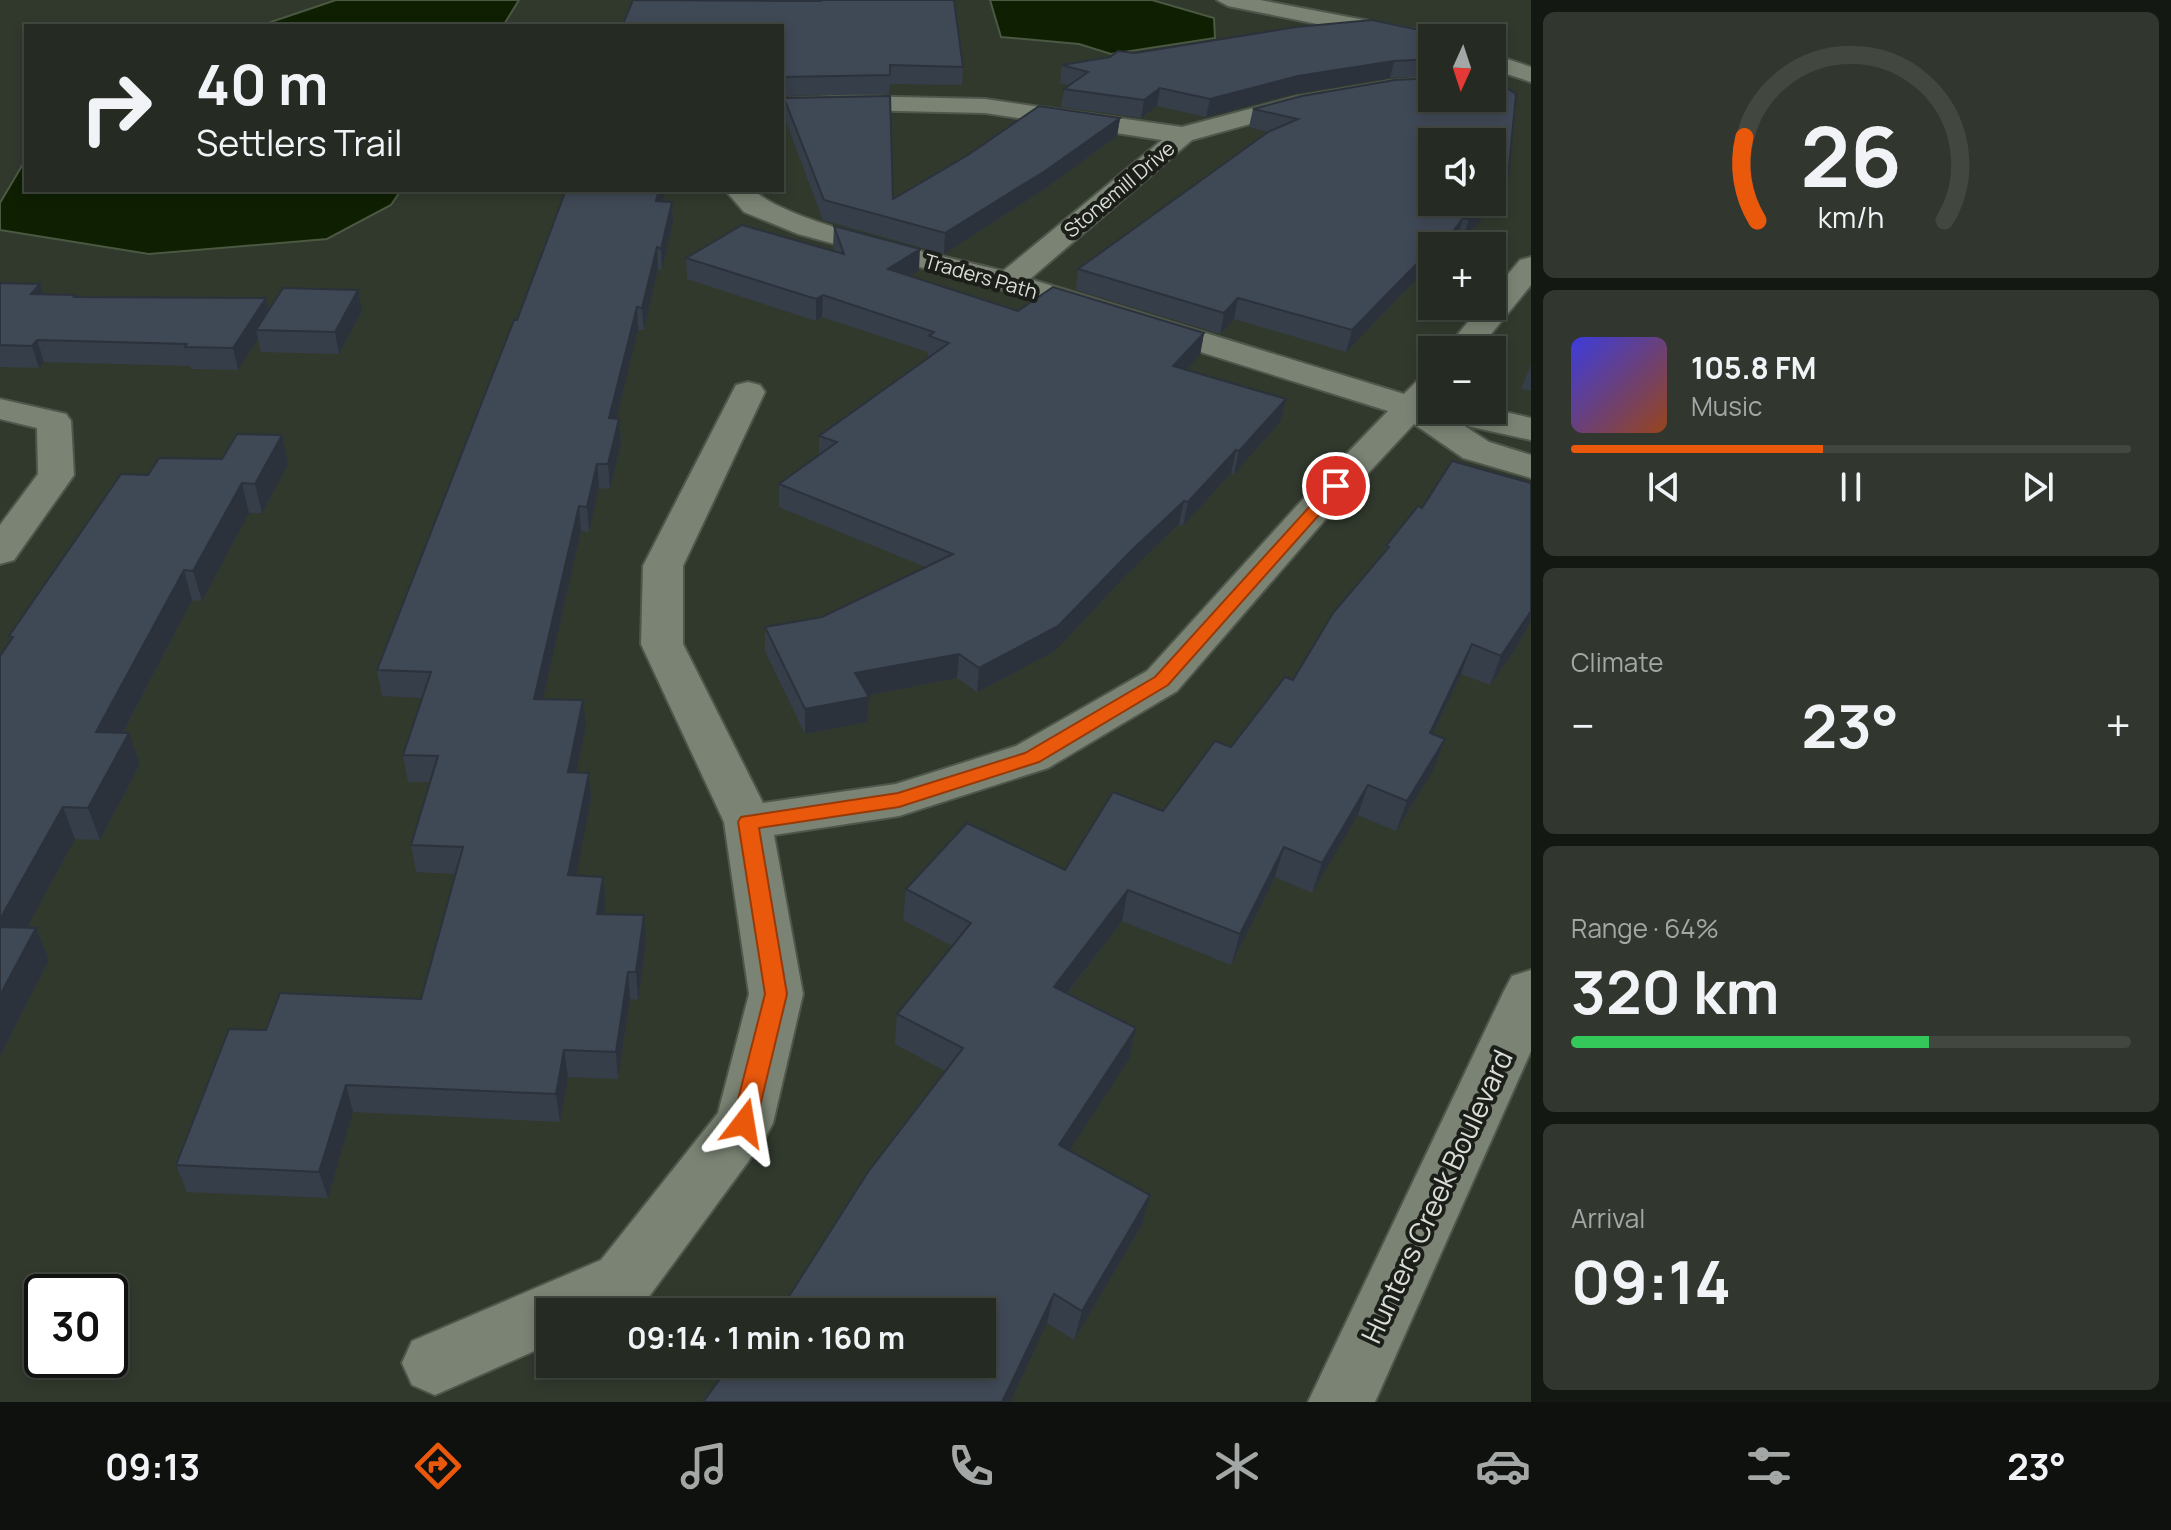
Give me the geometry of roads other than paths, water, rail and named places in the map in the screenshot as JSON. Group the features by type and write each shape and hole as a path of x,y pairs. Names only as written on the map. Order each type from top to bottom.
{"street":[{"path":"1228,0 1418,37"},
{"path":"1506,66 1531,76"},
{"path":"1506,79 1531,76"},
{"name":"Stonemill Drive","path":"1008,282 1183,135 1295,104 1418,86"},
{"path":"784,106 854,103 985,106 1183,135"},
{"name":"Traders Path","path":"741,192 754,206 808,228 1418,396"},
{"path":"1473,336 1531,266"},
{"path":"584,1298 623,1281 744,1123 776,994 748,822 662,644 663,566 748,392"},
{"path":"748,822 899,800 1032,757 1162,681 1317,506 1418,402"},
{"path":"0,409 54,421 56,475 0,552"},
{"name":"Traders Path","path":"1506,421 1531,429"},
{"name":"Traders Path","path":"1450,424 1476,450 1531,467"},
{"name":"Hunters Creek Boulevard","path":"1341,1402 1531,991"},
{"path":"435,1363 536,1319"}]}
